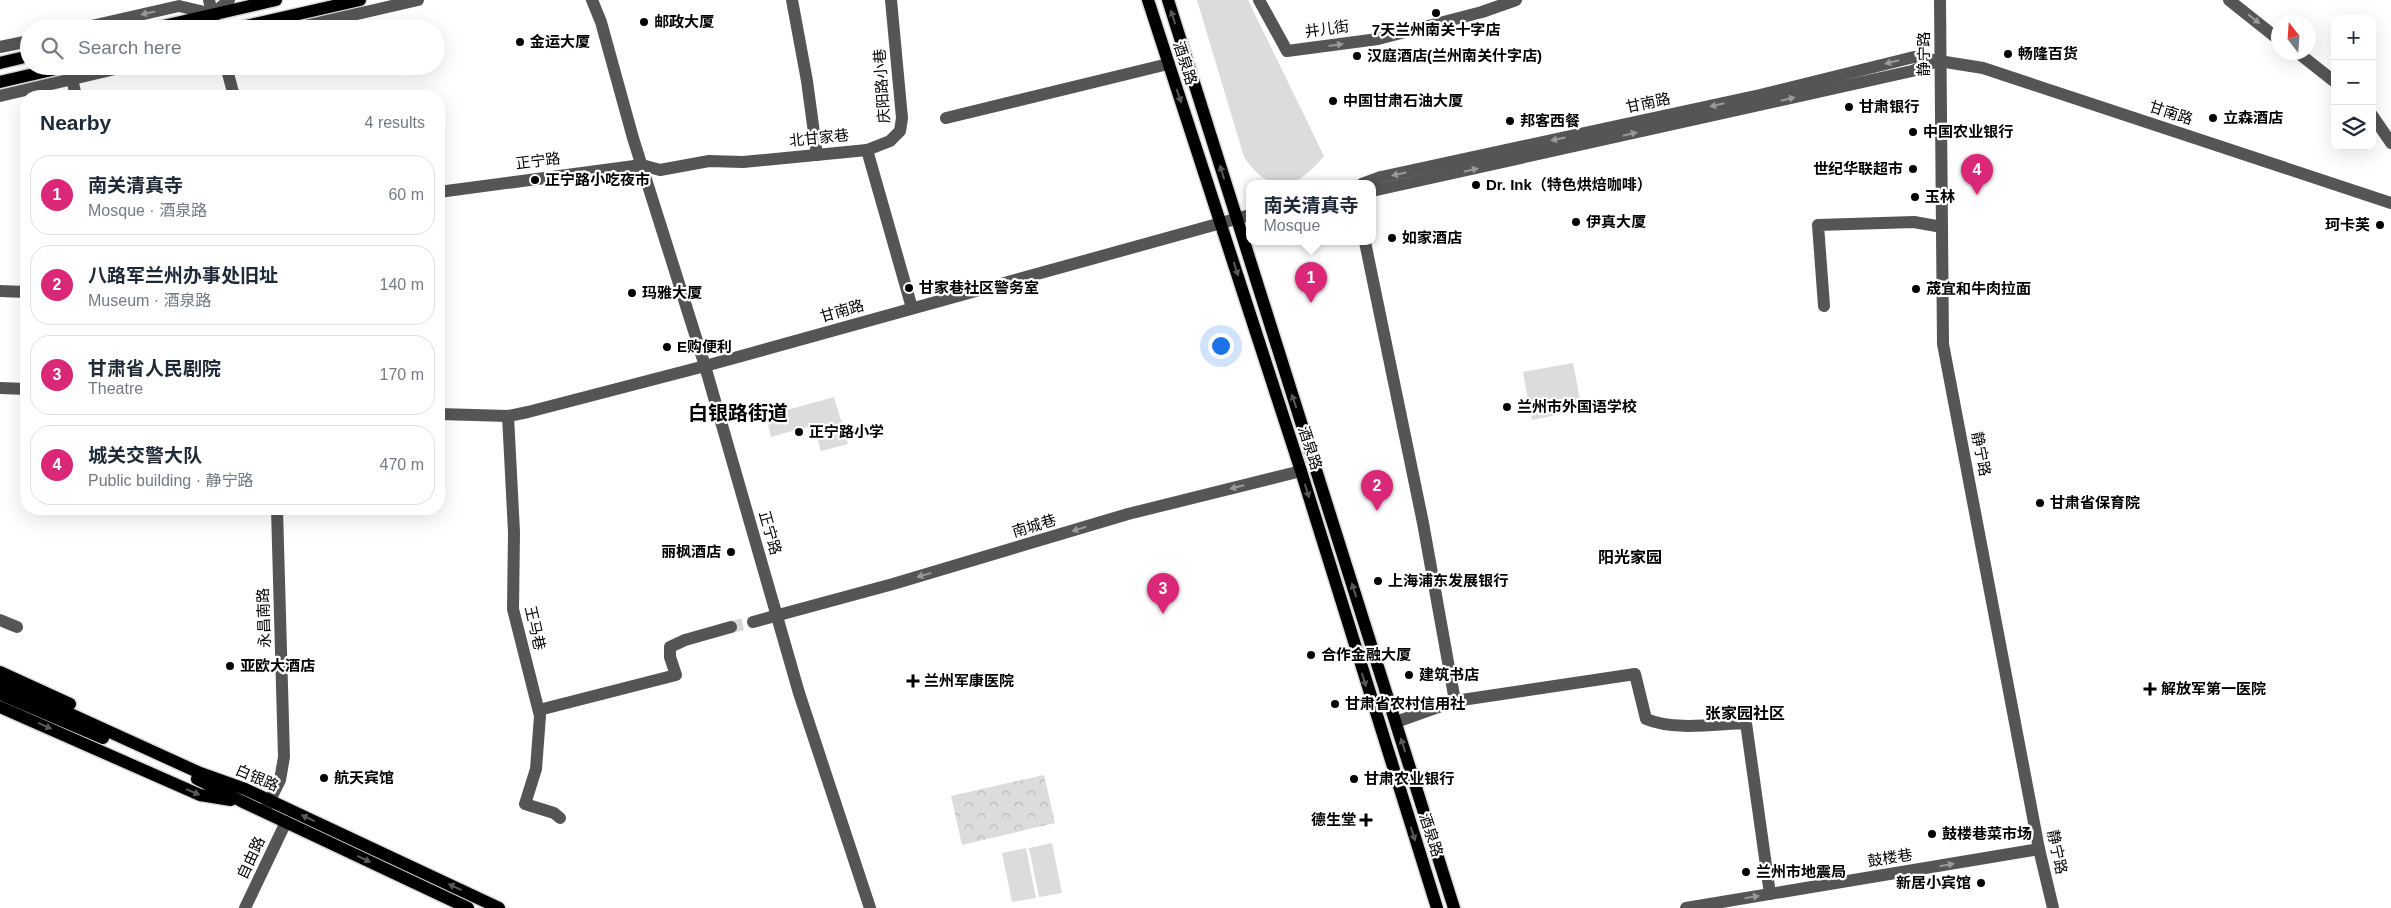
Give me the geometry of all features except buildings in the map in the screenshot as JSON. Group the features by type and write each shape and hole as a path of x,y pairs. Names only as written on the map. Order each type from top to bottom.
{"main road":[{"path":"188,20 276,0"},
{"path":"272,20 360,0"},
{"name":"酒泉路","path":"1148,0 1301,471 1437,908"},
{"name":"酒泉路","path":"1168,0 1454,908"},
{"path":"0,63 20,58"},
{"path":"0,82 30,75"},
{"path":"0,672 208,769 243,795"},
{"name":"白银路","path":"0,682 266,806 499,908"},
{"name":"白银路","path":"0,694 200,776"},
{"path":"0,707 200,795 243,795"},
{"name":"白银路","path":"266,806 286,822 468,908"}],"street":[{"path":"210,0 214,20"},
{"path":"213,14 229,0"},
{"path":"331,20 418,0"},
{"name":"正宁路","path":"592,0 601,22 642,165 705,366 799,693 870,908"},
{"path":"792,0 807,81 817,155"},
{"name":"庆阳路小巷","path":"867,150 890,141 900,131 902,118 891,0"},
{"name":"井儿街","path":"1259,0 1287,51 1378,39 1482,12 1501,2 1516,0"},
{"name":"静宁路","path":"1940,0 1943,344 2039,849 2053,908"},
{"path":"2229,0 2271,33"},
{"path":"118,20 179,6 213,14"},
{"path":"0,47 20,42"},
{"name":"甘南路","path":"1375,180 1760,95 1914,57 1983,68 2391,203"},
{"name":"甘南路","path":"1376,190 1902,73 1940,60"},
{"path":"2306,60 2331,79"},
{"path":"946,118 1168,64"},
{"path":"25,90 89,75"},
{"path":"228,75 232,90"},
{"path":"72,79 75,90"},
{"path":"0,96 20,91"},
{"path":"2376,121 2391,143"},
{"name":"北甘家巷","path":"642,165 660,170 709,162 743,162 867,150 912,308"},
{"name":"正宁路","path":"445,191 642,165"},
{"name":"甘南路","path":"445,414 508,416 705,366 1246,216"},
{"path":"1824,306 1818,225 1914,222 1942,227"},
{"path":"1366,245 1424,522 1455,702"},
{"path":"0,290 20,292"},
{"path":"0,388 20,389"},
{"name":"王马巷","path":"508,416 514,532 513,609 540,716 536,769 525,804 554,813 560,818"},
{"name":"南城巷","path":"754,622 777,617 1128,514 1301,471"},
{"name":"永昌南路","path":"266,806 280,780 284,757 277,515"},
{"path":"0,620 17,626"},
{"path":"539,710 676,675 670,657 670,647 685,640 731,627"},
{"path":"1396,722 1455,702 1635,674 1646,719 1656,723 1679,725 1746,723 1770,894"},
{"name":"自由路","path":"245,908 286,822"},
{"name":"鼓楼巷","path":"1686,908 2039,849"}],"green space":[{"path":"1197,0 1248,0 1324,156 1304,176 1296,180 1268,180 1254,170 1244,157"},
{"path":"1573,363 1582,410 1532,420 1523,372"},
{"path":"834,397 848,444 821,451 813,425 771,437 766,416"},
{"path":"1044,775 1055,823 962,845 951,796"},
{"path":"1052,843 1062,893 1039,897 1029,848"},
{"path":"1026,848 1036,898 1012,902 1002,853"}],"tunnel":[{"path":"731,627 753,622"}],"place":[{"name":"7天兰州南关十字店","path":"1436,13"},
{"name":"邮政大厦","path":"644,22"},
{"name":"金运大厦","path":"520,42"},
{"name":"畅隆百货","path":"2008,54"},
{"name":"汉庭酒店(兰州南关什字店)","path":"1357,56"},
{"name":"中国甘肃石油大厦","path":"1333,101"},
{"name":"甘肃银行","path":"1849,107"},
{"name":"立森酒店","path":"2213,118"},
{"name":"邦客西餐","path":"1510,121"},
{"name":"中国农业银行","path":"1913,132"},
{"name":"世纪华联超市","path":"1913,169"},
{"name":"正宁路小吃夜市","path":"535,180"},
{"name":"Dr. Ink（特色烘焙咖啡）","path":"1476,185"},
{"name":"城关交警大队","path":"1977,195"},
{"name":"玉林","path":"1915,197"},
{"name":"伊真大厦","path":"1576,222"},
{"name":"珂卡芙","path":"2380,225"},
{"name":"如家酒店","path":"1392,238"},
{"name":"甘家巷社区警务室","path":"909,288"},
{"name":"荿宜和牛肉拉面","path":"1916,289"},
{"name":"玛雅大厦","path":"632,293"},
{"name":"南关清真寺","path":"1311,303"},
{"name":"E购便利","path":"667,347"},
{"name":"兰州市外国语学校","path":"1507,407"},
{"name":"正宁路小学","path":"799,432"},
{"name":"甘肃省保育院","path":"2040,503"},
{"name":"八路军兰州办事处旧址","path":"1377,511"},
{"name":"丽枫酒店","path":"731,552"},
{"name":"上海浦东发展银行","path":"1378,581"},
{"name":"甘肃省人民剧院","path":"1163,614"},
{"name":"合作金融大厦","path":"1311,655"},
{"name":"亚欧大酒店","path":"230,666"},
{"name":"建筑书店","path":"1409,675"},
{"name":"兰州军康医院","path":"913,681"},
{"name":"解放军第一医院","path":"2150,689"},
{"name":"甘肃省农村信用社","path":"1335,704"},
{"name":"航天宾馆","path":"324,778"},
{"name":"甘肃农业银行","path":"1354,779"},
{"name":"德生堂","path":"1366,820"},
{"name":"鼓楼巷菜市场","path":"1932,834"},
{"name":"兰州市地震局","path":"1746,872"},
{"name":"新居小宾馆","path":"1981,883"}],"district":[{"name":"白银路街道","path":"738,413"},
{"name":"阳光家园","path":"1630,557"},
{"name":"张家园社区","path":"1745,713"}]}
